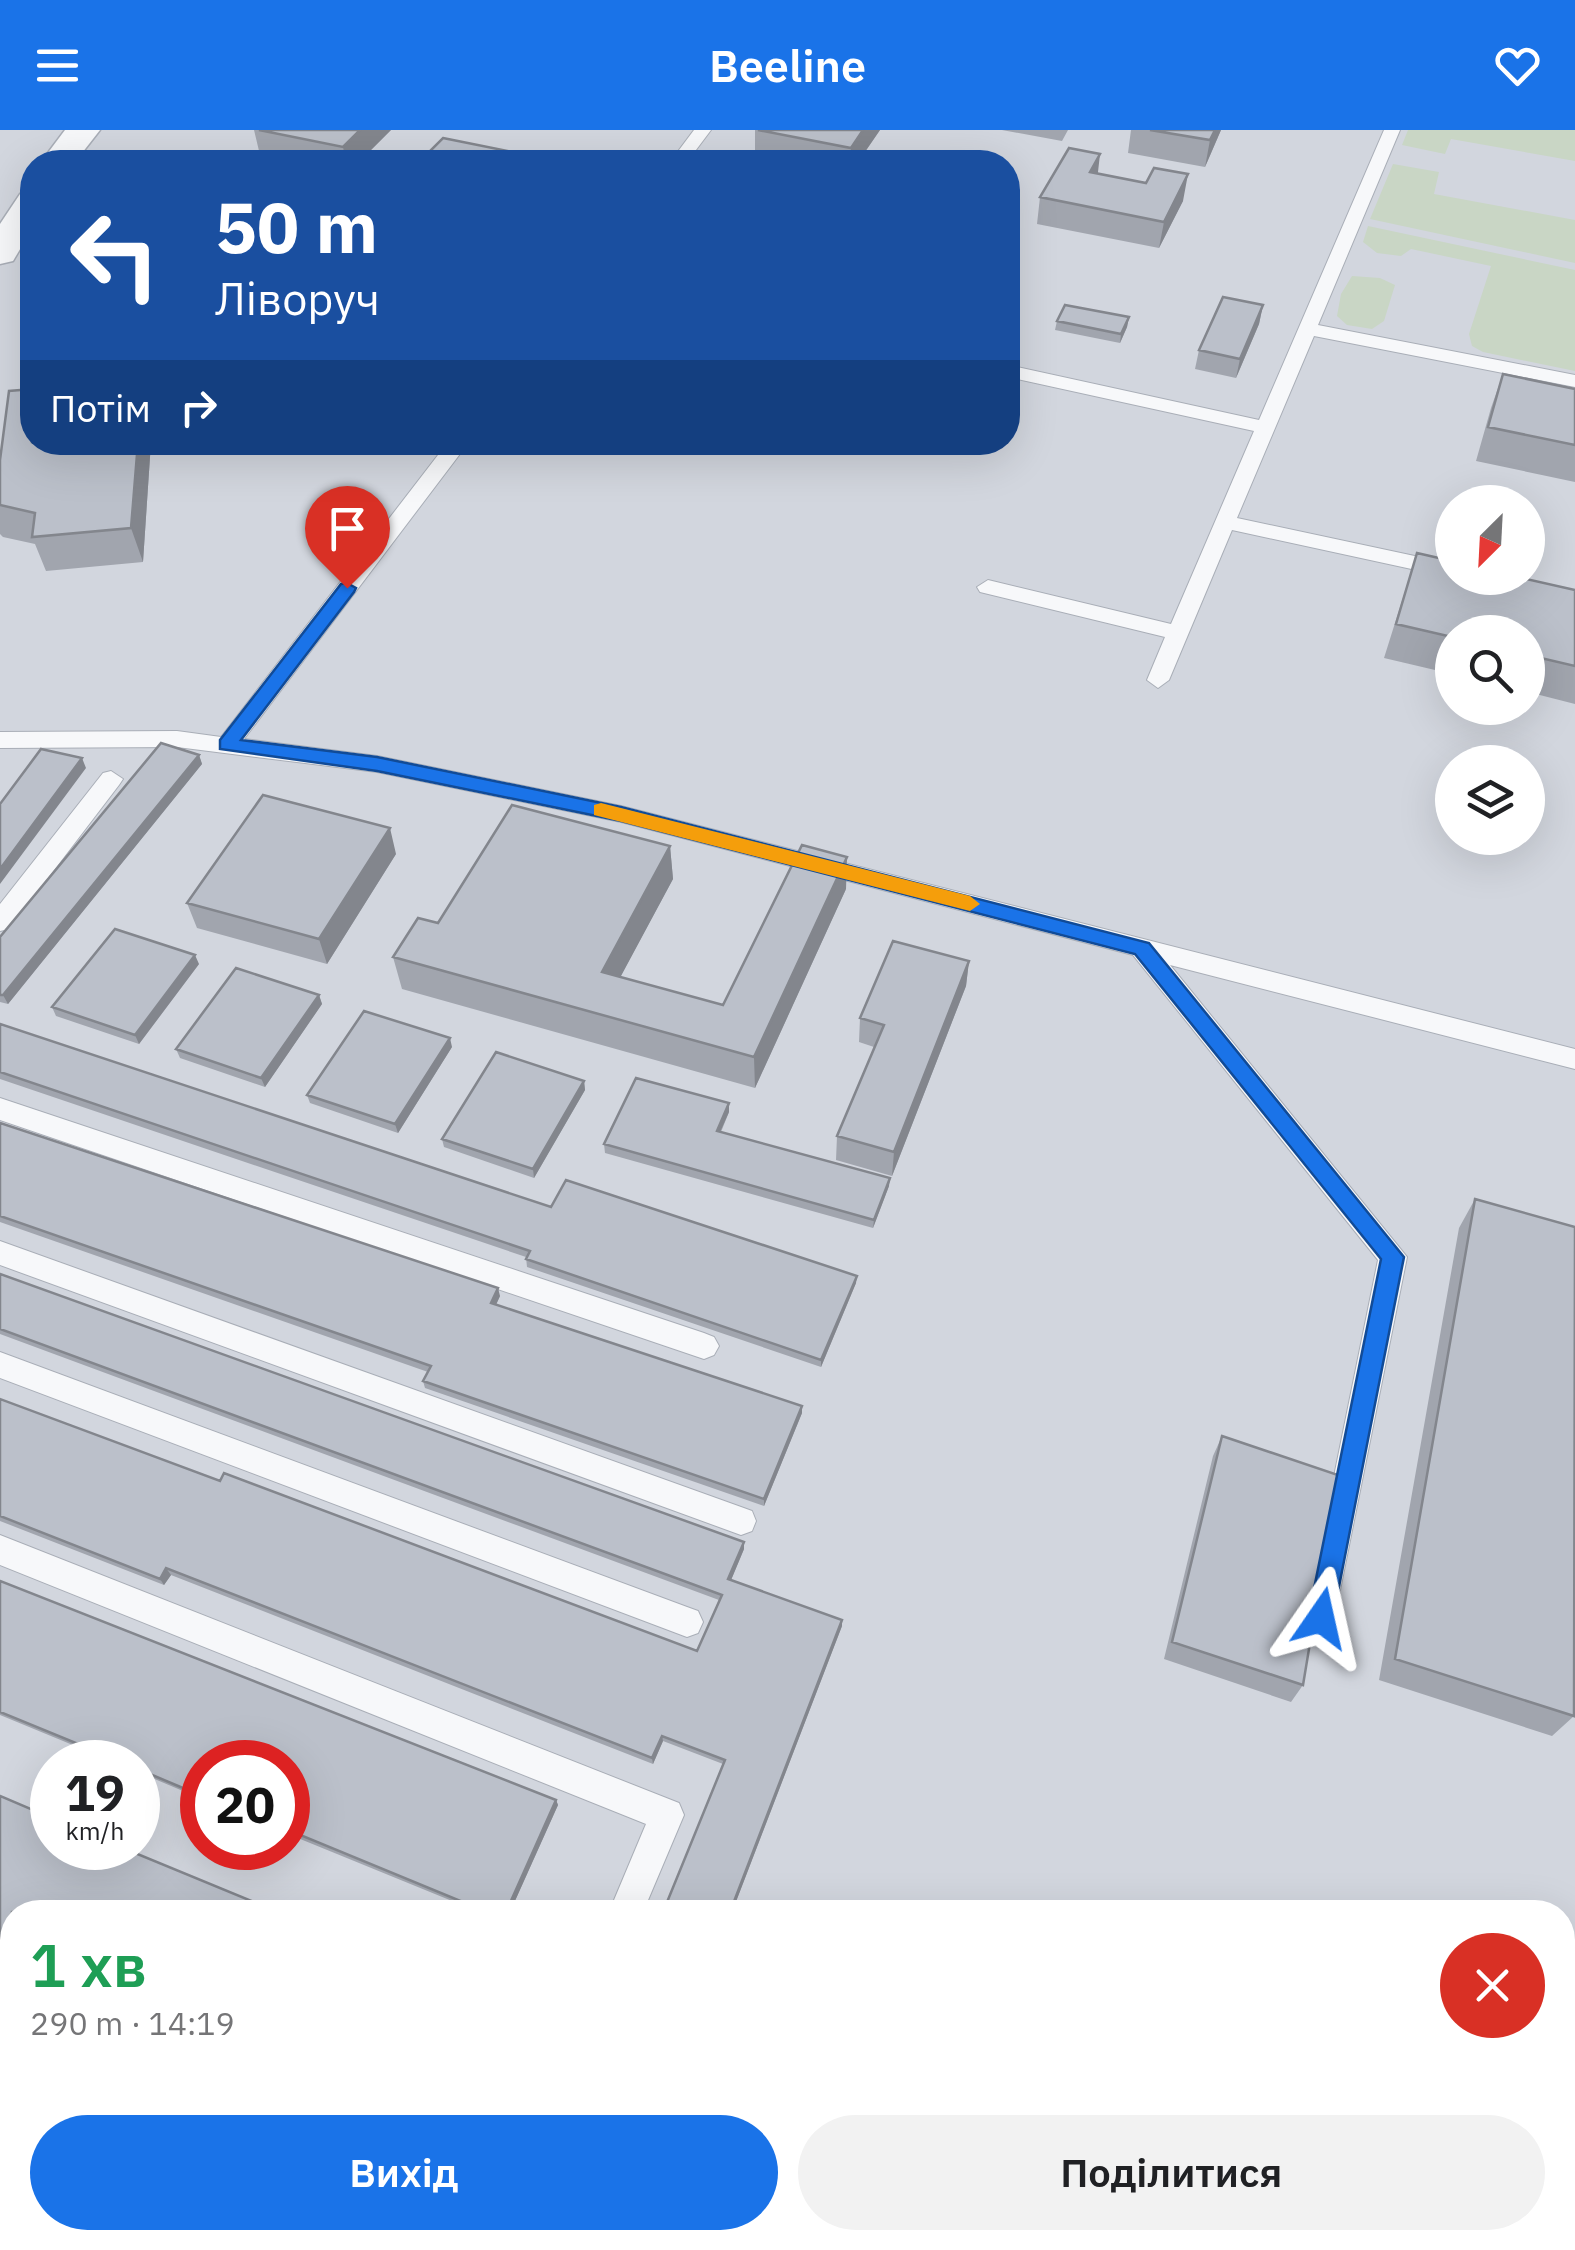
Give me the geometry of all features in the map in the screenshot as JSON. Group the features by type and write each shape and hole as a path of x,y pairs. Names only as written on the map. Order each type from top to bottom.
{"street":[{"path":"0,253 20,220"}],"lane":[{"path":"687,150 703,130"},
{"path":"1158,680 1392,130"},
{"path":"1309,329 1575,381"},
{"path":"1020,374 1267,428"},
{"path":"227,745 450,455"},
{"path":"1227,522 1435,567"},
{"path":"988,587 1179,633"},
{"path":"0,740 176,739 377,764 621,814 1575,1060"},
{"path":"0,922 111,780"},
{"path":"1142,948 1393,1257 1321,1618"},
{"path":"0,1109 704,1346"},
{"path":"0,1253 741,1521"},
{"path":"0,1365 686,1622"},
{"path":"0,1550 667,1815 631,1900"}],"shaded area":[{"path":"0,130 1575,130 1575,1900 0,1900"}],"green space":[{"path":"1408,130 1575,130 1575,161 1451,139 1445,154 1402,145"},
{"path":"1393,164 1439,172 1434,194 1575,220 1575,263 1370,219"},
{"path":"1368,226 1575,270 1575,371 1483,352 1472,346 1469,334 1491,266 1411,249 1401,256 1377,253 1363,242"},
{"path":"1352,276 1380,278 1395,285 1384,321 1372,329 1347,325 1337,316 1341,294"}],"building":[{"path":"259,130 360,130 343,147"},
{"path":"758,130 863,130 851,148"},
{"path":"1150,130 1215,130 1210,140"},
{"path":"443,138 503,150 431,150"},
{"path":"1069,148 1100,154 1090,172 1146,183 1154,168 1188,174 1164,222 1040,197"},
{"path":"1223,297 1263,305 1240,359 1199,350"},
{"path":"1065,305 1129,317 1121,334 1057,321"},
{"path":"1503,374 1575,389 1575,445 1488,427"},
{"path":"20,390 20,455 137,455 131,528 32,537 35,513 0,505 0,460 9,391"},
{"path":"1417,553 1435,557 1435,595 1545,595 1545,583 1575,590 1575,666 1545,659 1545,615 1435,615 1435,633 1396,624"},
{"path":"161,743 199,755 0,995 0,937"},
{"path":"41,749 82,758 0,869 0,804"},
{"path":"263,795 390,828 319,939 187,903"},
{"path":"512,805 670,846 602,972 723,1005 802,845 847,857 754,1057 393,957 418,918 438,923"},
{"path":"115,929 195,955 135,1035 52,1007"},
{"path":"893,941 969,961 894,1152 837,1136 884,1025 860,1018"},
{"path":"236,968 319,995 261,1078 176,1049"},
{"path":"364,1011 450,1038 395,1124 307,1095"},
{"path":"0,1024 551,1207 566,1180 857,1276 821,1360 526,1259 530,1251 0,1072"},
{"path":"496,1052 584,1081 533,1169 442,1139"},
{"path":"636,1078 729,1103 717,1131 890,1178 874,1220 604,1144"},
{"path":"0,1123 498,1288 491,1303 802,1406 764,1499 423,1381 431,1366 0,1216"},
{"path":"1475,1199 1575,1227 1574,1716 1395,1659"},
{"path":"0,1274 744,1542 728,1579 842,1620 735,1900 668,1900 725,1760 662,1736 652,1758 166,1568 160,1579 0,1516 0,1399 220,1481 224,1473 697,1651 722,1595 0,1329"},
{"path":"1222,1436 1338,1475 1303,1685 1172,1642"},
{"path":"0,1581 556,1800 511,1900 458,1900 310,1839 310,1740 180,1740 180,1787 160,1778 160,1740 68,1740 0,1712"},
{"path":"0,1796 30,1809 30,1870 160,1870 160,1863 249,1900 0,1900"}],"slow traffic":[{"path":"601,810 970,904"}],"route":[{"path":"347,588 227,745 377,764 621,814 1142,948 1393,1257 1321,1618"}]}
